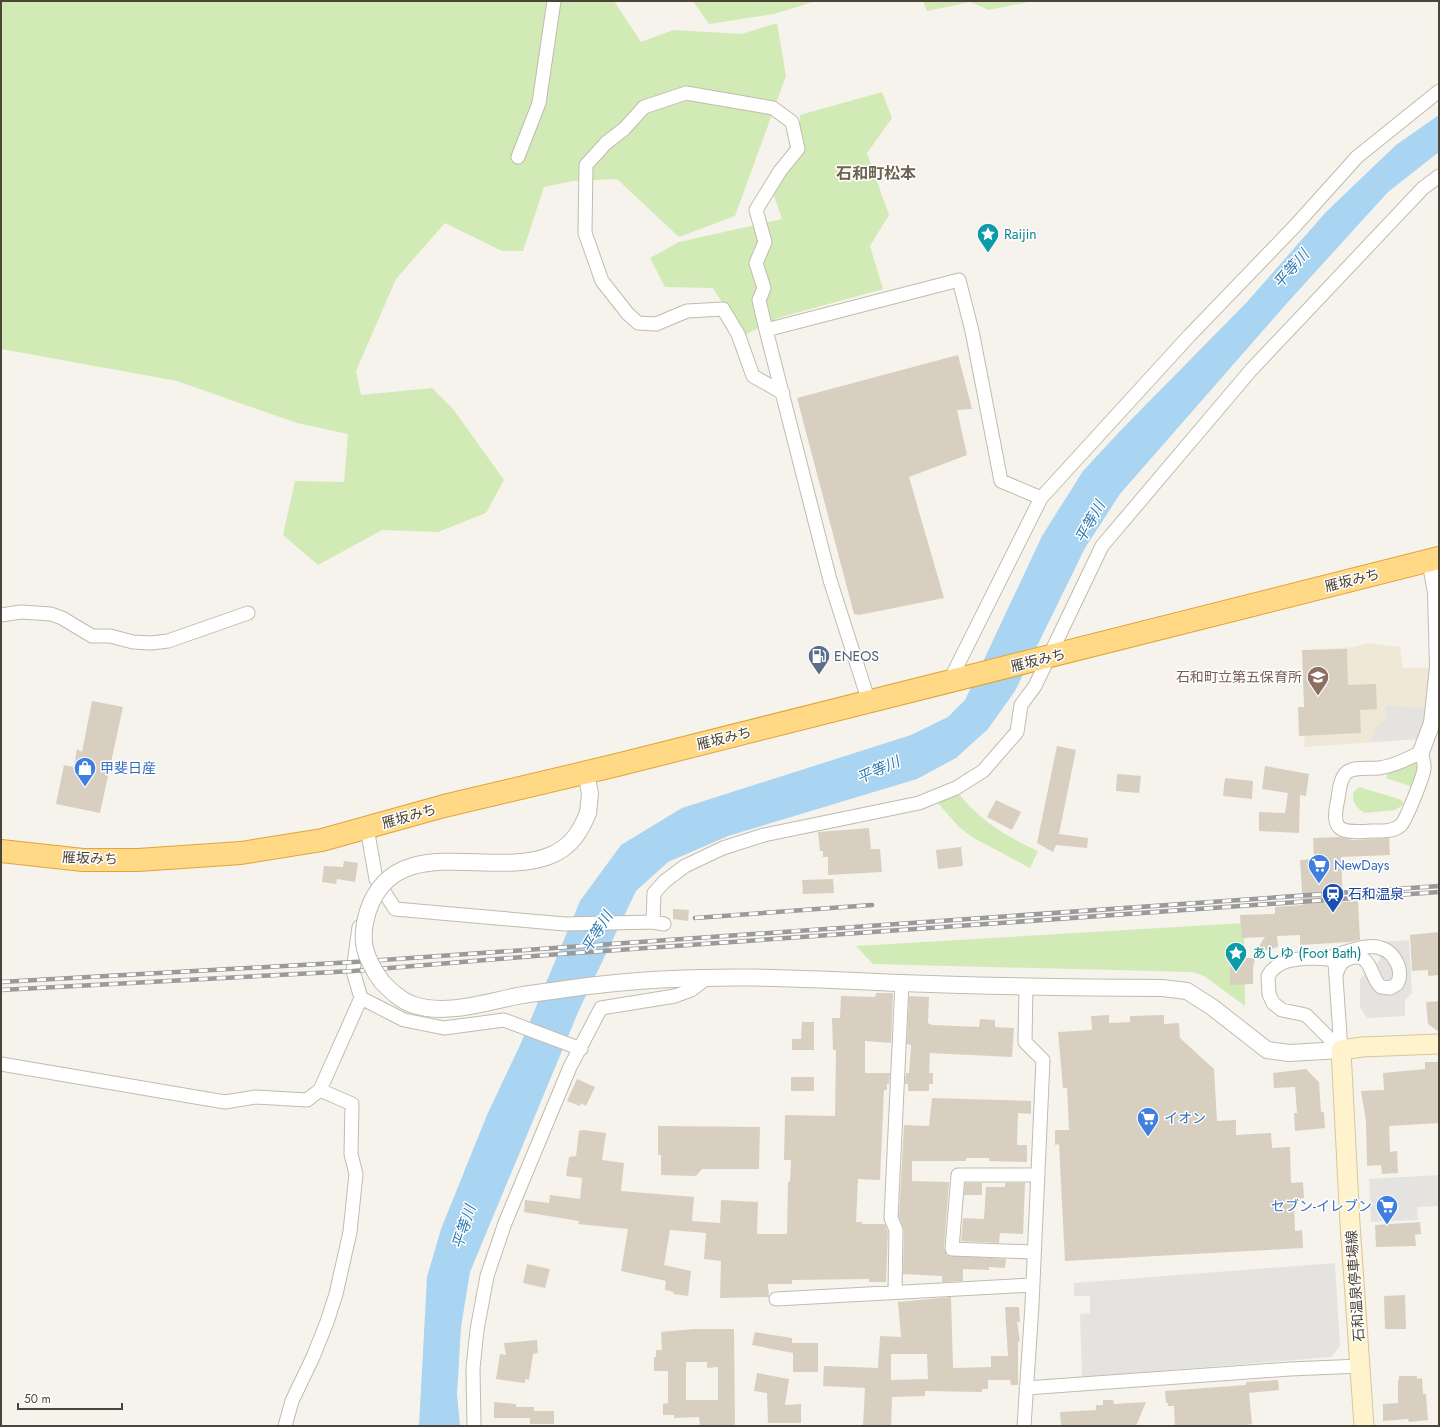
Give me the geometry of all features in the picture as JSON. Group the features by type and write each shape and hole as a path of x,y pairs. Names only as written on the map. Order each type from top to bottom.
{"highway":[{"name":"雁坂みち","path":"1,851 83,860 138,860 199,857 277,848 322,840 444,806 953,681 1435,559"}],"main road":[{"path":"1341,1050 1439,1044"},
{"name":"石和温泉停車場線","path":"1341,1050 1350,1224 1364,1426"}],"street":[{"path":"518,157 539,103 554,1"},
{"path":"953,681 1041,498 1189,336 1295,226 1357,157 1439,91"},
{"path":"783,393 753,376 738,334 722,310 687,311 656,324 638,323 628,314 602,281 585,233 586,165 606,143 624,129 644,107 686,93 773,108 792,122 798,149 780,172 756,210 765,242 756,263 764,288 760,300 766,330 783,393 830,580 868,702"},
{"path":"367,828 376,879 395,910 565,924 659,923 654,893 675,873 700,858 764,835 919,803 956,788 983,771 1017,732 1021,705 1034,686 1041,659 1102,546 1251,370 1423,188 1439,176"},
{"path":"766,330 959,280 972,331 1001,481 1041,498"},
{"path":"1421,752 1394,764 1380,768 1352,770 1346,773 1341,781 1335,812 1336,821 1340,827 1348,832 1391,830 1400,826 1406,819 1424,769 1421,752 1432,723 1438,667 1435,559"},
{"path":"1,615 21,612 51,614 62,618 92,636 110,636 133,642 151,643 168,641 248,613"},
{"path":"586,772 590,794 588,813 581,830 563,850 548,856 520,863 425,862 409,867 385,882 372,900 364,923 363,942 365,954 382,982 401,998 412,1004 427,1008 464,1006 604,984 708,977 782,977 902,983 1162,988 1187,991 1267,1050 1289,1053 1341,1050"},
{"path":"1,1064 225,1102 256,1097 307,1100 320,1090 360,998 353,971 354,962 365,900 376,879"},
{"path":"1336,977 1340,964 1349,958 1355,957 1365,960 1369,964 1376,983 1381,987 1390,988 1397,984 1400,970 1392,954 1378,947 1350,950 1326,959 1296,959 1280,964 1268,976 1269,994 1273,1003 1282,1010 1300,1012 1310,1018 1317,1028 1341,1050"},
{"path":"1326,959 1335,963 1341,1050"},
{"path":"474,1426 473,1368 476,1330 486,1276 505,1223 567,1074 576,1047 601,1008 675,996 691,990 708,977"},
{"path":"895,1292 896,1230 891,1218 902,983"},
{"path":"1024,1426 1043,1060 1025,1042 1026,986"},
{"path":"360,998 404,1020 444,1028 504,1020 576,1047"},
{"path":"285,1426 292,1401 313,1357 327,1322 336,1294 350,1232 356,1174 351,1154 352,1104 320,1090"},
{"path":"1033,1252 952,1249 958,1175 1038,1175"},
{"path":"776,1299 1032,1285"},
{"path":"1026,1388 1298,1368 1360,1366"}],"shaded area":[{"path":"1369,643 1400,647 1403,668 1431,668 1427,708 1421,739 1304,747 1309,650 1354,647"},
{"path":"1386,706 1427,708 1421,739 1370,742 1376,727 1386,718"},
{"path":"1409,940 1412,993 1405,1000 1405,1016 1368,1018 1360,1006 1360,979 1380,960 1379,942"},
{"path":"1439,1175 1439,1206 1417,1207 1418,1220 1371,1222 1369,1179"},
{"path":"1335,1263 1340,1346 1331,1357 1082,1377 1080,1314 1090,1313 1090,1296 1074,1296 1074,1283"}],"green space":[{"path":"1,1 614,1 641,42 673,30 742,34 777,23 786,76 735,216 679,237 617,179 573,181 544,187 523,251 502,251 445,223 396,279 356,371 361,395 432,388 453,409 504,480 486,513 438,532 382,530 318,565 283,535 295,481 344,482 348,434 297,423 177,381 1,349"},
{"path":"693,1 816,1 774,14 709,24"},
{"path":"923,1 1033,1 989,10 970,2 927,11"},
{"path":"882,92 892,118 867,153 889,215 870,246 883,289 778,318 743,336 713,288 665,287 650,258 679,242 782,219 773,193 800,157 800,115"},
{"path":"1415,759 1421,768 1412,787 1386,778 1388,773 1409,766"},
{"path":"1359,787 1399,799 1403,801 1403,805 1395,810 1365,813 1357,807 1353,800 1353,793"},
{"path":"958,793 984,820 1015,840 1038,851 1030,868 972,837 959,827 936,801"},
{"path":"1244,923 1245,1006 1204,976 1192,972 873,964 856,946"}],"water":[{"name":"平等川","path":"1439,115 1439,152 1388,192 1288,302 1120,494 1085,548 1015,691 988,729 956,758 917,779 728,836 668,862 636,891 579,1010 470,1272 461,1327 457,1394 460,1426 419,1426 427,1277 441,1229 487,1115 521,1043 580,901 621,845 682,808 911,735 948,717 965,700 1042,536 1083,471 1123,428 1247,302 1326,212 1396,145"}],"building":[{"path":"958,355 972,409 957,410 967,455 909,477 944,598 859,615 854,614 797,398"},
{"path":"1347,649 1348,685 1376,684 1377,709 1360,710 1361,733 1299,736 1298,707 1304,707 1302,650"},
{"path":"92,701 123,707 100,813 56,804 64,765 74,767 77,749 82,752"},
{"path":"1057,746 1076,750 1059,834 1088,838 1087,848 1056,845 1053,852 1037,843"},
{"path":"1265,766 1309,774 1306,796 1300,795 1299,833 1259,831 1259,812 1285,813 1288,793 1262,789"},
{"path":"1117,774 1141,776 1139,793 1116,791"},
{"path":"1225,778 1253,781 1252,799 1223,796"},
{"path":"996,800 1021,812 1012,830 987,817"},
{"path":"869,828 871,849 880,849 882,872 828,875 828,857 823,857 823,851 820,851 818,832"},
{"path":"1339,837 1353,840 1389,838 1390,855 1341,857 1343,902 1358,901 1360,940 1300,945 1300,935 1277,936 1278,947 1254,953 1265,937 1242,938 1240,915 1275,914 1275,907 1303,905 1300,860 1314,859 1313,838"},
{"path":"961,847 963,866 938,869 936,850"},
{"path":"344,861 358,863 355,882 337,879 336,884 322,882 324,866 343,867"},
{"path":"833,879 834,893 803,894 802,880"},
{"path":"673,909 689,910 688,921 673,919"},
{"path":"1439,932 1439,975 1428,976 1428,970 1412,971 1410,935"},
{"path":"1230,958 1255,958 1253,968 1253,984 1230,985"},
{"path":"876,993 893,993 891,1043 865,1041 865,1073 890,1073 887,1090 884,1090 880,1180 858,1179 856,1222 862,1222 862,1224 885,1224 888,1232 886,1282 869,1282 869,1279 792,1280 792,1284 768,1284 769,1297 720,1298 721,1261 704,1259 706,1233 670,1230 664,1265 691,1271 688,1296 673,1294 674,1292 665,1290 666,1281 621,1271 628,1229 578,1224 579,1221 524,1212 525,1200 549,1203 550,1195 580,1199 582,1178 566,1176 569,1157 576,1156 579,1131 583,1130 606,1133 602,1160 624,1163 621,1191 694,1197 692,1221 720,1223 721,1200 758,1202 757,1234 787,1234 788,1182 790,1182 791,1160 784,1160 785,1115 835,1116 836,1050 833,1050 832,1018 840,1018 841,996 875,997"},
{"path":"909,996 929,997 928,1023 932,1025 979,1027 980,1019 995,1020 995,1027 1014,1028 1012,1057 930,1053 929,1073 933,1073 933,1084 929,1084 929,1091 908,1091 908,1084 905,1084 906,1073 909,1073 911,1045 907,1044"},
{"path":"1439,1001 1439,1032 1428,1024 1426,1002"},
{"path":"1109,1015 1109,1023 1130,1022 1130,1016 1164,1015 1164,1024 1179,1023 1180,1038 1214,1069 1217,1121 1236,1120 1236,1135 1271,1133 1272,1148 1290,1147 1291,1183 1303,1182 1304,1198 1294,1199 1295,1231 1302,1230 1303,1248 1065,1261 1059,1144 1055,1145 1055,1130 1069,1130 1067,1088 1063,1088 1058,1032 1092,1030 1091,1016"},
{"path":"802,1022 814,1022 814,1050 792,1050 792,1039 801,1039"},
{"path":"1425,1062 1439,1062 1439,1123 1389,1126 1390,1152 1397,1151 1398,1173 1382,1174 1381,1165 1367,1166 1366,1121 1361,1091 1384,1090 1383,1073 1425,1069"},
{"path":"1306,1069 1319,1082 1321,1112 1324,1112 1325,1128 1295,1131 1294,1113 1297,1113 1295,1087 1274,1088 1273,1073"},
{"path":"791,1077 814,1077 814,1091 791,1091"},
{"path":"577,1079 595,1087 586,1106 581,1103 580,1106 567,1101"},
{"path":"932,1098 1031,1101 1031,1114 1018,1113 1017,1145 1027,1145 1027,1162 989,1161 989,1158 966,1158 966,1161 912,1161 912,1181 949,1182 944,1248 947,1255 1006,1259 1005,1268 989,1267 989,1270 963,1269 963,1281 942,1282 942,1276 903,1274 904,1230 899,1217 904,1125 929,1126"},
{"path":"658,1126 760,1127 759,1169 702,1169 696,1176 661,1175 661,1155 658,1155"},
{"path":"965,1183 982,1183 982,1195 964,1195"},
{"path":"1005,1183 1025,1183 1023,1234 1000,1233 999,1243 961,1241 963,1218 984,1219 986,1187 1005,1187"},
{"path":"1420,1222 1421,1234 1415,1235 1416,1246 1376,1247 1375,1225"},
{"path":"527,1264 550,1269 545,1288 523,1283"},
{"path":"1405,1295 1406,1329 1385,1329 1384,1296"},
{"path":"951,1297 953,1368 991,1367 991,1356 1008,1356 1005,1307 1019,1307 1020,1322 1017,1322 1020,1341 1018,1342 1018,1385 1011,1385 1010,1380 988,1380 988,1389 982,1389 982,1392 925,1391 925,1396 892,1397 891,1426 863,1426 865,1388 823,1386 824,1366 878,1368 880,1336 901,1337 898,1302","holes":["891,1354 927,1354 928,1379 891,1380"]},
{"path":"694,1329 734,1329 735,1426 700,1426 699,1417 674,1418 674,1415 663,1415 663,1404 668,1403 668,1371 654,1371 654,1357 656,1357 656,1350 662,1350 661,1332","holes":["686,1362 707,1362 707,1368 718,1367 718,1400 686,1400"]},
{"path":"755,1332 792,1338 792,1343 818,1343 818,1372 793,1372 793,1353 752,1345"},
{"path":"537,1340 538,1353 533,1354 529,1380 525,1379 525,1383 496,1379 500,1354 506,1355 504,1343"},
{"path":"757,1373 789,1379 785,1405 801,1404 801,1423 768,1423 767,1393 754,1391"},
{"path":"1399,1376 1417,1376 1417,1379 1422,1378 1423,1394 1426,1394 1428,1420 1409,1422 1408,1419 1383,1421 1383,1404 1398,1403"},
{"path":"1278,1380 1279,1390 1249,1393 1252,1424 1239,1426 1175,1426 1174,1406 1168,1406 1168,1403 1166,1403 1165,1391 1246,1385 1246,1382"},
{"path":"1103,1400 1113,1400 1114,1404 1146,1402 1136,1426 1061,1426 1060,1412 1096,1410 1096,1405 1103,1405"},
{"path":"494,1402 516,1404 516,1407 534,1407 534,1411 554,1411 554,1424 530,1424 530,1418 494,1418"}],"railway":[{"path":"1,982 354,962 1439,886"},
{"path":"1,990 353,971 547,955 1439,892"},
{"path":"695,918 872,905"}],"place":[{"name":"Raijin","path":"988,254"},
{"name":"ENEOS","path":"819,676"},
{"name":"石和町立第五保育所","path":"1318,696"},
{"name":"甲斐日産","path":"85,788"},
{"name":"NewDays","path":"1319,884"},
{"name":"石和温泉","path":"1333,914"},
{"name":"あしゆ (Foot Bath)","path":"1236,972"},
{"name":"イオン","path":"1148,1138"},
{"name":"セブン-イレブン","path":"1387,1226"}],"district":[{"name":"石和町松本","path":"876,173"}]}
